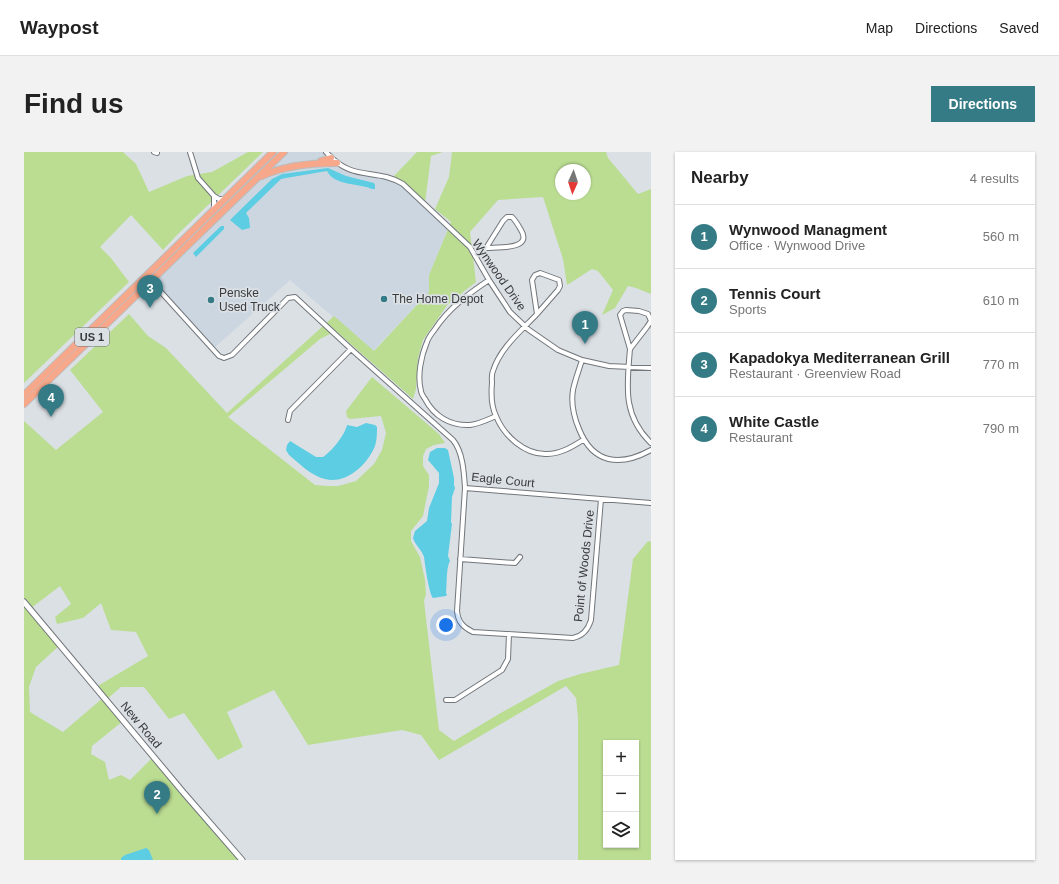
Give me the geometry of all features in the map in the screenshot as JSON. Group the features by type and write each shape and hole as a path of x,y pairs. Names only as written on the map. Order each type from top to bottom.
{"highway":[{"name":"US 1","path":"24,395 273,152"},
{"name":"US 1","path":"24,404 284,152"},
{"path":"318,163 331,158"},
{"path":"255,180 283,168 318,163 337,163"}],"street":[{"path":"190,152 198,178 214,196 219,199 224,199"},
{"name":"Wynwood Drive","path":"326,152 337,163 354,172 386,177 403,184 470,247 510,312 525,326 558,350 582,360 604,366 651,368"},
{"path":"214,196 214,209"},
{"path":"475,256 486,248 503,221 507,217 512,217 524,235 521,243 515,246 486,248"},
{"path":"537,314 532,280 535,275 540,273 559,280 560,286 537,314 503,351 492,372 491,394 496,416 506,432 520,446 533,452 546,454 557,453 584,440"},
{"path":"489,280 468,293 453,306 431,335 427,341 422,360 420,381 421,392 430,408 443,419 459,424 470,424 479,423 496,416"},
{"name":"Eagle Court","path":"151,281 224,358 232,355 288,298 292,297 298,299 351,349 454,440 458,445 465,488 651,503"},
{"path":"630,349 649,324 651,320 648,314 626,310 621,313 621,319 630,349 628,368 628,404 636,424 651,443"},
{"path":"288,420 290,411 351,349"},
{"path":"582,360 573,390 573,401 575,420 584,440 592,450 599,456 606,459 630,459 651,450"},
{"name":"Point of Woods Drive","path":"465,488 457,617 462,626 473,632 573,638 578,637 586,631 591,620 601,499"},
{"path":"460,559 515,563 520,557"},
{"name":"New Road","path":"24,602 242,860"},
{"path":"446,700 455,700 502,670 508,659 509,634"}],"shaded area":[{"path":"284,152 326,152 341,166 403,184 448,228 429,275 429,292 373,351 290,280 213,349 151,281"}],"green space":[{"path":"24,152 123,152 136,164 149,192 187,176 212,172 248,152 263,152 163,250 131,215 100,247 111,258 129,282 24,383"},
{"path":"417,152 443,152 431,156 425,203 394,176"},
{"path":"452,152 606,152 608,158 638,194 651,189 651,294 628,286 615,308 602,315 613,290 598,271 592,269 567,285 563,259 543,197 498,200 470,232 476,282 448,304 423,340 418,358 416,389 413,399 336,331 320,339 228,417 315,485 327,486 338,486 356,481 374,464 382,450 386,433 381,416 350,419 347,417 346,411 372,377 439,434 445,443 434,445 426,449 423,456 423,466 429,475 429,486 423,516 411,531 411,541 420,557 425,580 426,594 424,601 439,730 454,741 558,681 619,665 633,559 648,541 651,542 651,860 578,860 578,718 576,698 566,686 439,760 421,735 402,730 308,745 274,690 227,712 243,747 218,760 184,713 169,719 144,687 121,687 106,700 123,721 92,746 91,754 105,762 109,780 121,775 130,780 152,758 242,860 24,860 24,421 56,450 103,412 70,370 129,314 148,336 166,348 227,413 334,316 374,351 429,292 429,275 451,222 435,209 449,177","holes":["60,586 71,604 55,617 57,624 83,618 101,603 111,630 136,632 148,656 96,687 104,697 63,732 30,712 29,687 36,667 60,645 30,609"]}],"water":[{"path":"328,168 346,176 374,183 375,189 341,182 330,176 327,171 281,179 246,213 249,218 250,228 242,230 230,220 272,179 282,174"},
{"path":"221,226 224,226 224,229 196,257 193,253"},
{"path":"366,423 377,427 377,439 372,453 362,466 355,472 341,479 325,479 315,475 289,455 286,450 290,441 316,457 323,457 344,434 347,425 357,427"},
{"path":"437,448 445,448 448,450 455,488 452,497 452,524 448,556 450,561 447,572 447,595 433,598 424,557 413,538 415,531 427,521 429,508 439,483 439,473 428,460 430,452"},
{"path":"146,848 149,850 153,860 121,860 121,858 125,855"}],"place":[{"name":"The Home Depot","path":"384,299"},
{"name":"Penske Used Truck","path":"211,300"},
{"name":"Kapadokya Mediterranean Grill","path":"150,308"},
{"name":"Wynwood Managment","path":"585,344"},
{"name":"White Castle","path":"51,417"},
{"name":"Tennis Court","path":"157,814"}]}
